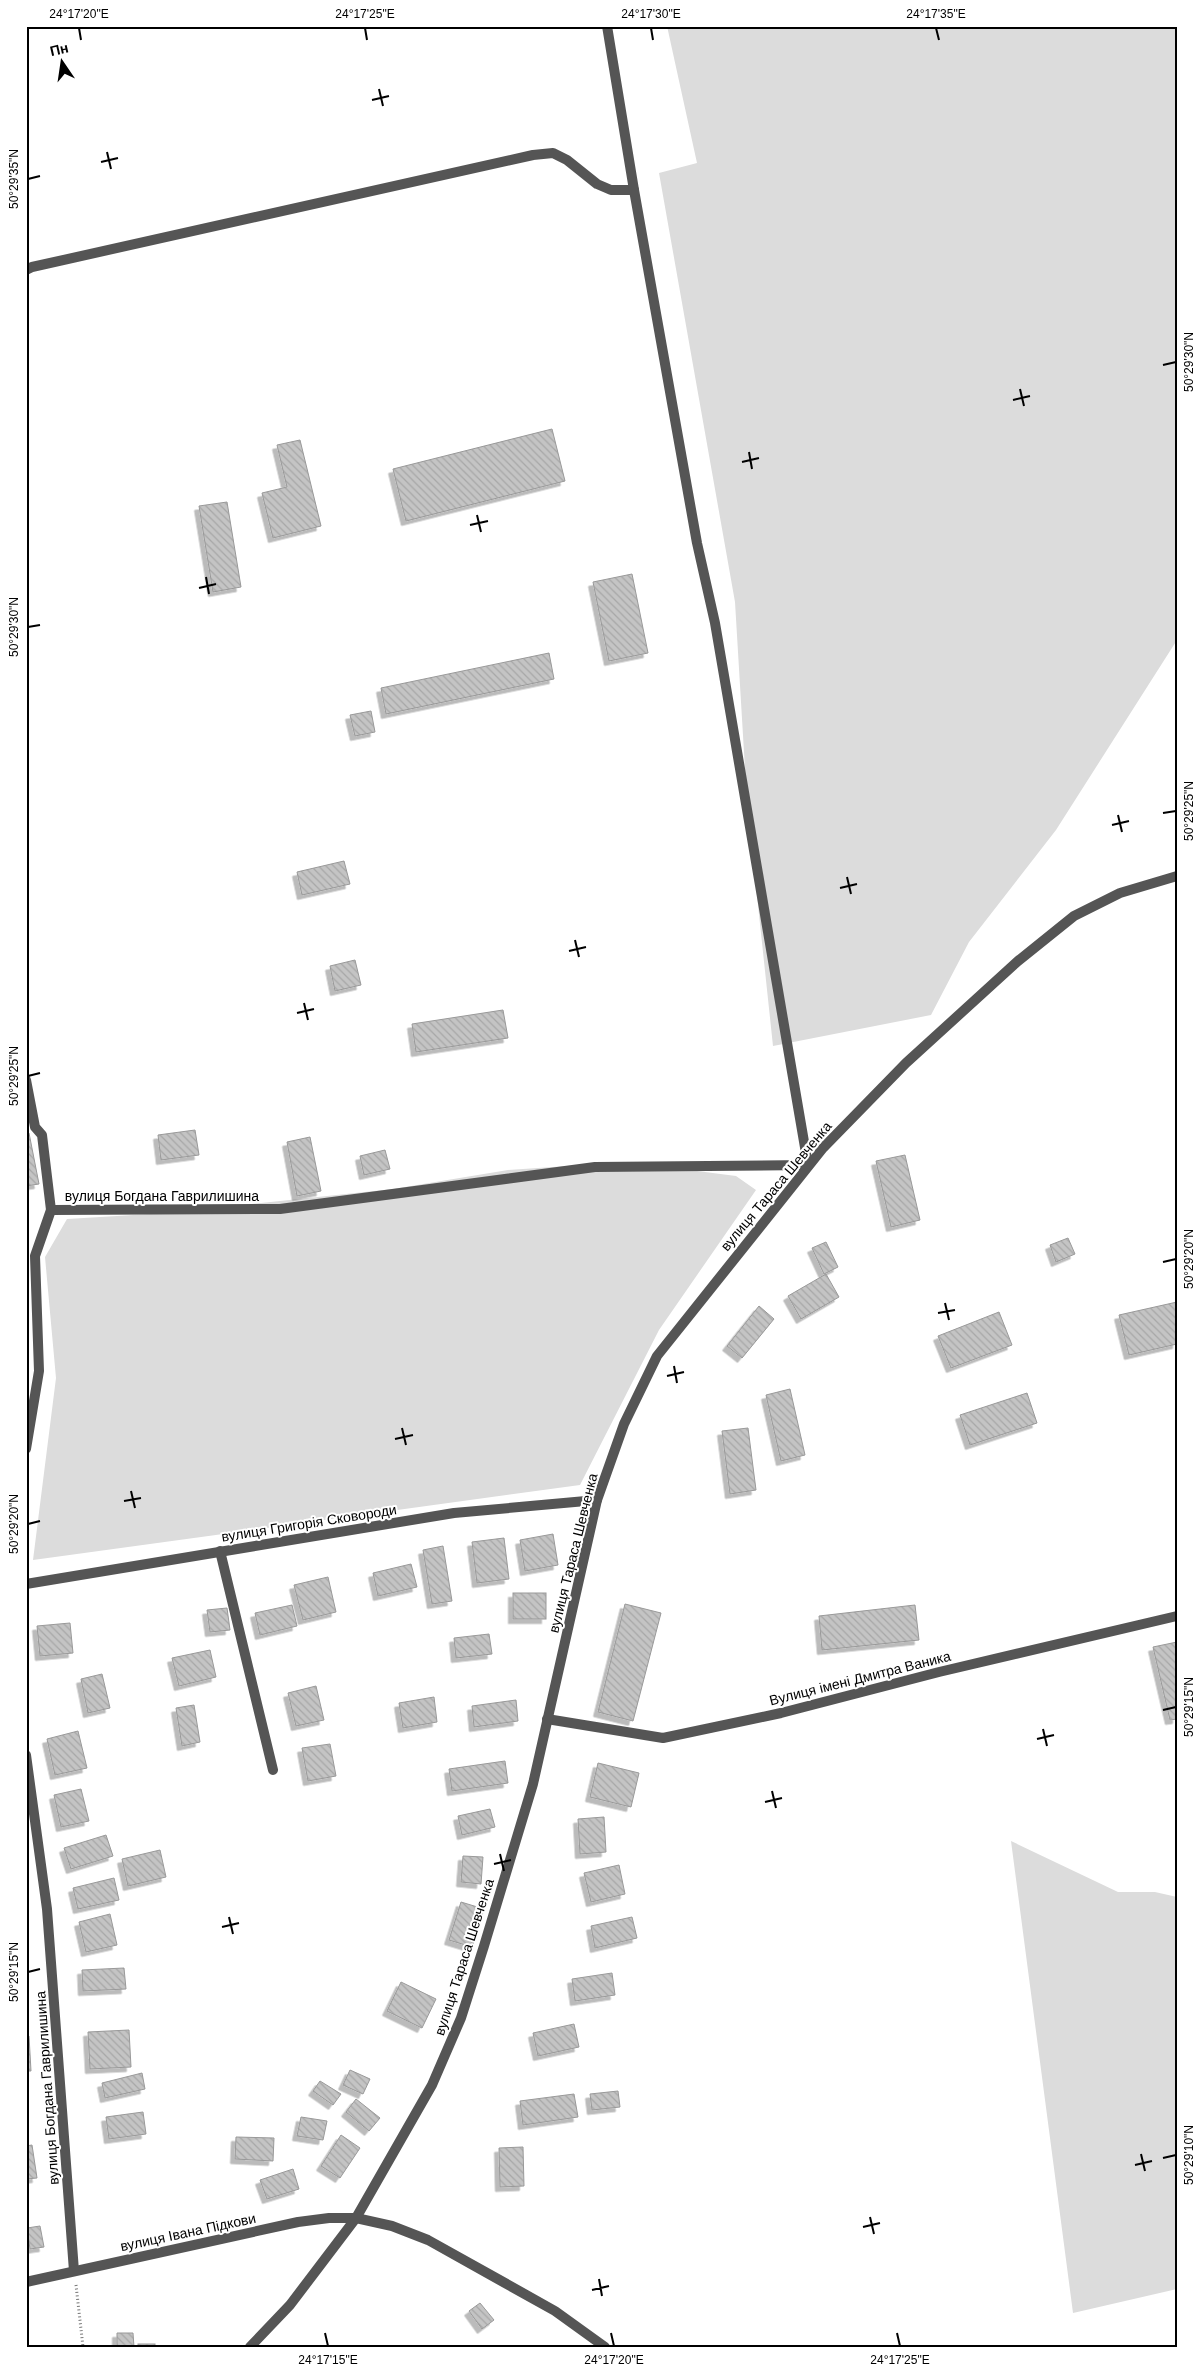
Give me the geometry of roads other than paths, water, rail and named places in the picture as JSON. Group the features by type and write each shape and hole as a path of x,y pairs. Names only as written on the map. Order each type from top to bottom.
{"street":[{"path":"26,270 32,267 533,154 553,152 567,160 597,184 611,190 634,190 607,26"},
{"name":"вулиця Богдана Гаврилишина","path":"26,1449 39,1371 35,1256 51,1210 280,1209 594,1167 808,1165 715,623 697,543 634,190"},
{"name":"вулиця Тараса Шевченка","path":"250,2347 290,2304 356,2218 432,2085 461,2018 532,1784 598,1500 624,1424 657,1356 823,1148 906,1063 1018,961 1074,916 1120,893 1177,876"},
{"path":"26,1080 31,1128 42,1136 51,1210"},
{"name":"вулиця Григорія Сковороди","path":"26,1584 454,1513 598,1500"},
{"path":"220,1551 273,1770"},
{"name":"Вулиця імені Дмитра Ваника","path":"547,1719 662,1738 781,1713 939,1672 1177,1616"},
{"name":"вулиця Богдана Гаврилишина","path":"26,1755 48,1909 74,2271"},
{"name":"вулиця Івана Підкови","path":"26,2282 298,2222 329,2218 356,2218 392,2226 428,2240 555,2311 605,2347"}]}
